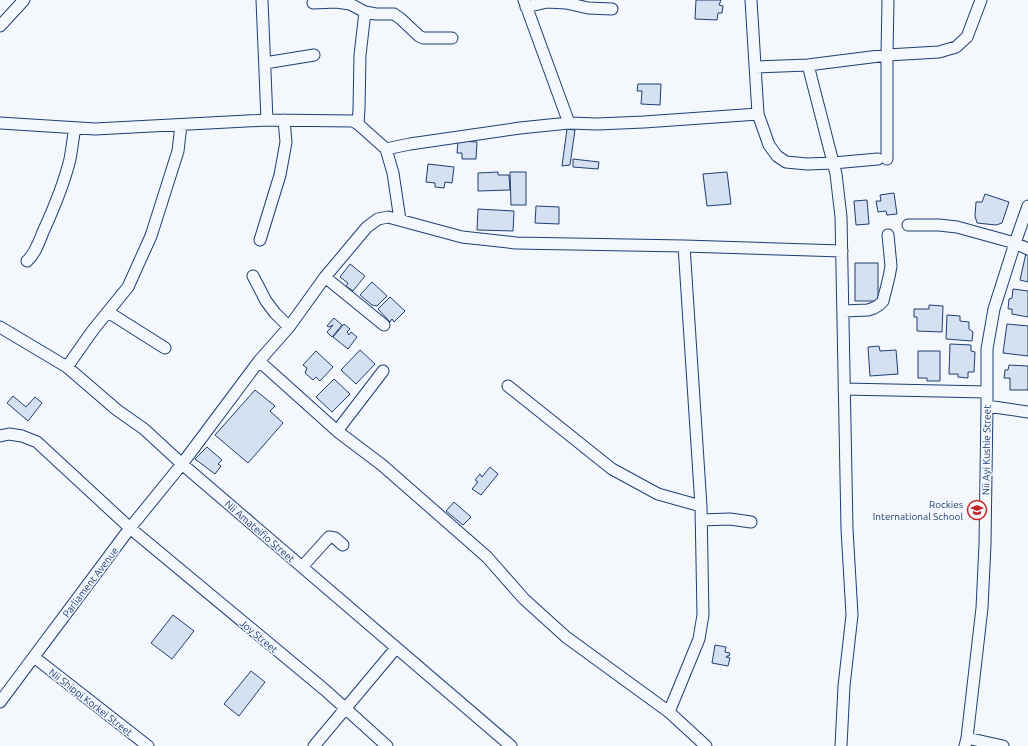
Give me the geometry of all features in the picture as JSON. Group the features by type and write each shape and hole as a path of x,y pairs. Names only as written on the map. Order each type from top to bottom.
{"street":[{"path":"0,26 24,0"},
{"path":"262,0 267,120"},
{"path":"751,0 758,114 769,145 777,156 786,162 807,164 883,159 888,0"},
{"path":"754,67 808,65 887,55 939,52 956,47 967,37 981,0"},
{"path":"313,3 336,2 350,4 365,12 376,14 394,14 407,24 415,33 423,38 452,38"},
{"path":"569,123 525,3 547,2 588,8 612,9"},
{"path":"358,124 360,55 365,12"},
{"path":"265,62 314,55"},
{"path":"808,65 836,174 842,251 847,529 852,615 844,686 841,746"},
{"path":"386,149 512,129 569,123 597,124 758,114"},
{"path":"0,123 95,129 267,120 353,121 386,149 393,173 400,220"},
{"path":"260,240 280,175 286,142 284,120"},
{"path":"67,367 92,330 128,286 152,236 178,151 181,125"},
{"path":"26,261 31,257 35,250 59,193 70,159 75,128"},
{"name":"Nii Ayi Kushie Street","path":"966,742 982,608 988,406 987,349 994,309 1028,206"},
{"name":"Parliament Avenue","path":"0,702 130,528 182,464 259,361 289,327 325,277 367,227 378,219 388,217 462,237 516,243 842,251"},
{"path":"908,225 939,225 957,227 1028,248"},
{"path":"843,311 868,310 874,308 883,301 891,266 888,235"},
{"path":"669,712 699,639 703,615 701,506 684,246"},
{"path":"252,276 266,301 289,327"},
{"path":"325,277 384,325"},
{"path":"108,312 165,348"},
{"name":"Nii Amateifio Street","path":"0,327 67,367 117,410 144,429 182,464 511,746"},
{"path":"259,361 337,431 382,465 487,557 524,599 566,637 669,712 706,746"},
{"path":"337,431 383,371"},
{"path":"508,386 612,469 658,494 701,506"},
{"path":"844,389 987,392"},
{"path":"988,406 1028,412"},
{"name":"Joy Street","path":"0,436 10,434 22,436 37,442 130,528 319,686 386,746"},
{"path":"701,520 730,519 751,522"},
{"path":"302,567 329,538 335,538 343,545"},
{"path":"314,746 396,648"},
{"name":"Nii Shippi Korkei Street","path":"34,657 148,746"},
{"path":"966,742 1003,746"}],"building":[{"path":"696,0 721,0 719,5 723,6 722,13 718,13 717,20 695,19"},
{"path":"638,84 661,84 660,105 641,104 642,91 637,91"},
{"path":"567,129 575,130 570,165 562,166"},
{"path":"458,141 477,142 476,159 462,159 462,153 457,153"},
{"path":"573,159 599,162 598,169 573,167"},
{"path":"428,164 454,167 452,183 445,182 444,188 435,187 435,183 426,182"},
{"path":"498,172 498,175 509,175 510,190 478,191 478,173"},
{"path":"510,172 526,172 526,205 511,205"},
{"path":"727,172 731,204 707,206 703,174"},
{"path":"894,193 897,214 887,215 886,211 878,212 876,201 881,201 880,195"},
{"path":"985,194 1009,202 1002,223 996,225 977,223 975,216 976,202 982,202"},
{"path":"867,200 869,224 856,225 854,201"},
{"path":"536,206 559,207 559,224 535,223"},
{"path":"478,209 514,211 513,231 477,230"},
{"path":"1026,253 1028,253 1028,282 1020,280"},
{"path":"855,263 878,263 878,301 855,301"},
{"path":"350,264 365,276 353,291 346,286 348,283 340,277"},
{"path":"372,282 387,296 377,306 372,305 360,295"},
{"path":"1013,289 1028,291 1028,317 1012,314 1012,309 1008,309 1009,299 1012,298"},
{"path":"390,297 405,311 394,322 392,319 390,322 378,309"},
{"path":"929,305 943,306 942,332 917,331 917,317 914,317 914,309 929,309"},
{"path":"947,315 960,316 960,321 969,322 969,329 973,332 972,341 946,339"},
{"path":"334,318 342,325 332,337 327,332 333,325 329,327 327,326"},
{"path":"344,324 350,329 347,332 349,335 351,332 357,337 348,349 333,337"},
{"path":"1007,324 1028,326 1028,356 1003,353"},
{"path":"950,344 971,345 971,351 975,352 974,372 968,372 968,378 958,377 958,374 949,374"},
{"path":"879,346 880,351 896,350 898,374 870,376 868,347"},
{"path":"360,350 375,364 356,384 341,370"},
{"path":"316,351 333,367 320,381 316,377 313,380 305,373 307,368 303,365"},
{"path":"918,351 940,351 940,381 927,381 927,378 918,378"},
{"path":"1009,365 1028,366 1028,390 1010,390 1010,378 1004,378 1005,370 1008,370"},
{"path":"334,379 350,394 332,412 316,397"},
{"path":"255,390 275,406 270,411 283,423 248,463 215,435"},
{"path":"13,396 26,407 35,397 42,403 28,421 7,403"},
{"path":"207,447 222,460 218,464 221,466 215,474 195,459"},
{"path":"490,467 498,474 481,495 472,489 478,482 475,480 480,474 482,477"},
{"path":"454,502 471,517 463,525 446,511"},
{"path":"173,615 194,631 172,659 151,643"},
{"path":"715,645 726,647 725,652 730,653 729,656 726,657 730,658 728,666 712,663"},
{"path":"251,671 265,682 239,716 224,704"}],"place":[{"name":"Rockies International School","path":"977,510"}]}
